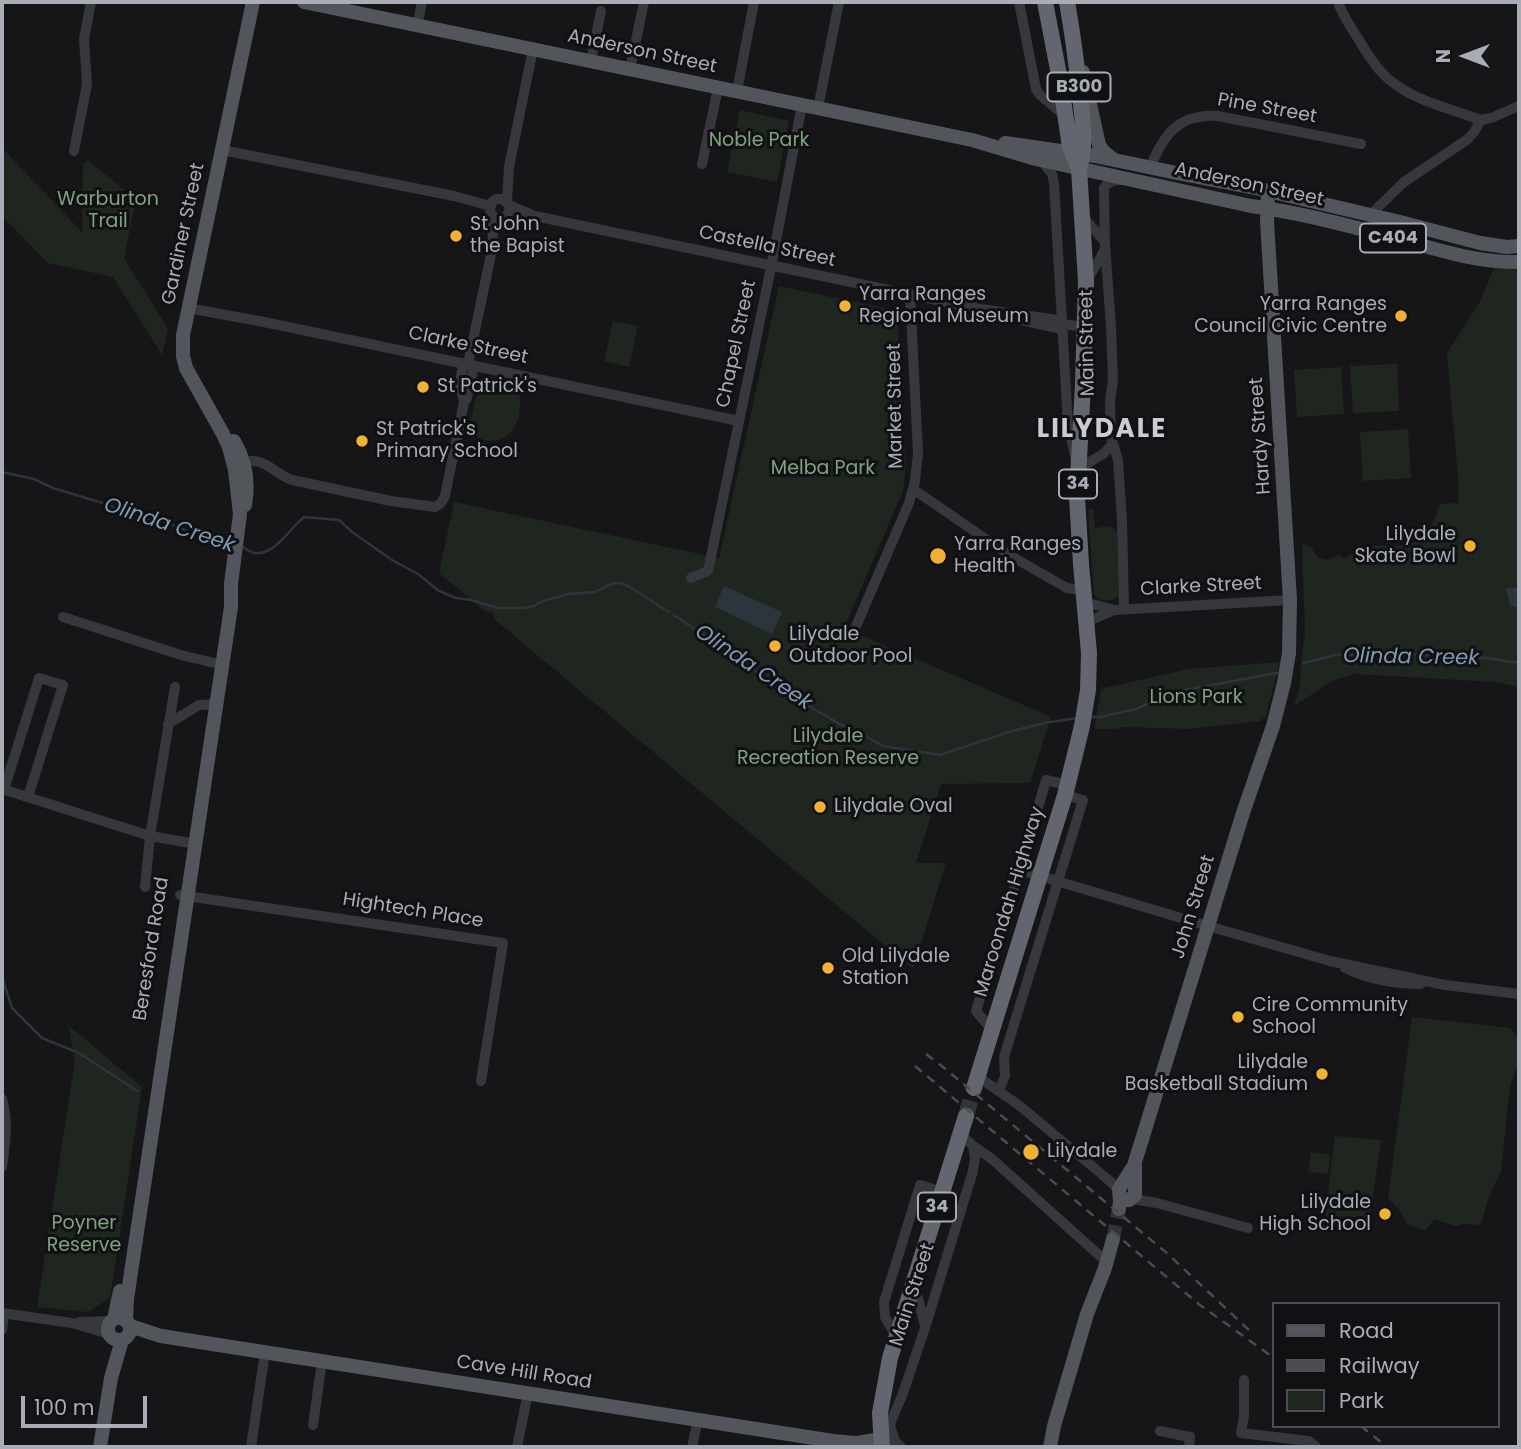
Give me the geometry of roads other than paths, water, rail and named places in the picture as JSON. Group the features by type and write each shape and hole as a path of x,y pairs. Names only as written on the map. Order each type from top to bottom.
{"highway":[{"name":"B300","path":"1045,2 1065,116 1078,158"},
{"name":"B300","path":"1067,2 1081,104 1078,158"},
{"name":"34","path":"1078,158 1086,281 1078,520 1086,622"},
{"name":"Maroondah Highway","path":"976,1082 1065,794 1082,726 1089,681 1086,622"},
{"name":"34","path":"883,1445 880,1413 890,1358 966,1116"}],"main road":[{"name":"Gardiner Street","path":"214,416 184,364 182,342 253,2"},
{"name":"Anderson Street","path":"304,2 972,140 1078,158 1118,161 1268,191 1480,243 1519,246"},
{"path":"1070,20 1099,145 1107,155 1118,161"},
{"name":"Anderson Street","path":"972,140 1041,160 1078,158 1131,180 1330,221 1479,260 1519,262"},
{"path":"1147,183 1150,168"},
{"name":"Hardy Street","path":"1268,191 1290,600 1288,662"},
{"path":"1330,221 1332,206"},
{"path":"1370,215 1371,225 1404,234 1433,248"},
{"name":"Beresford Road","path":"100,1447 118,1330 127,1299 184,895 247,492 247,477 239,463 231,437 214,416"},
{"name":"John Street","path":"1126,1197 1243,813 1273,726 1288,662"},
{"path":"1050,1447 1087,1314 1115,1241"},
{"name":"Cave Hill Road","path":"118,1330 833,1441 883,1445"}],"street":[{"path":"74,151 87,84 84,36 90,2"},
{"path":"417,26 422,2"},
{"path":"629,69 644,2"},
{"path":"737,91 754,2"},
{"path":"818,108 839,2"},
{"path":"1019,2 1035,89 1065,116"},
{"path":"1338,2 1346,20 1382,73 1410,93 1429,103 1481,120 1519,106"},
{"path":"591,61 601,11"},
{"path":"239,463 260,461 289,479 359,495 433,508 439,505 445,496 464,402 460,384 468,365 533,49"},
{"path":"702,164 718,88"},
{"name":"Chapel Street","path":"691,578 708,571 802,105"},
{"name":"Pine Street","path":"1150,168 1158,150 1173,130 1187,120 1197,117 1218,116 1362,144"},
{"path":"1370,215 1404,183 1468,139 1481,120"},
{"name":"Castella Street","path":"222,150 991,311 1058,320 1062,324 1085,327"},
{"name":"Main Street","path":"1041,160 1052,174 1054,183 1068,425 1078,469"},
{"name":"Main Street","path":"1119,609 1122,520 1118,460 1113,444 1110,407 1113,386 1104,188 1112,181 1131,180"},
{"path":"1083,218 1105,243 1100,259 1086,281"},
{"name":"Market Street","path":"854,631 913,489 918,453 910,294"},
{"name":"Clarke Street","path":"188,308 739,421"},
{"path":"1078,469 1103,454 1113,444"},
{"name":"Clarke Street","path":"913,489 1009,555 1067,588 1119,609"},
{"name":"Clarke Street","path":"1086,622 1119,609 1290,600"},
{"path":"62,617 219,664"},
{"path":"28,797 63,685 39,678 3,790 150,836 192,844"},
{"path":"145,887 150,836 175,687"},
{"path":"169,724 198,705 213,704"},
{"path":"992,1030 976,1010 1046,780 1065,794 1083,800 1082,807 1004,1057 1005,1076 999,1091"},
{"path":"1020,870 1330,961 1357,973 1382,976 1408,984 1445,985 1519,994"},
{"name":"Hightech Place","path":"184,895 503,943 481,1081"},
{"path":"976,1082 999,1091 1020,1106 1126,1197 1248,1228"},
{"path":"2,1099 7,1133 2,1167"},
{"path":"961,1134 1086,1243 1102,1258 1105,1268"},
{"name":"Main Street","path":"892,1419 925,1328 973,1171 973,1146"},
{"path":"918,1190 942,1192"},
{"path":"918,1190 936,1212"},
{"name":"Main Street","path":"896,1336 885,1317 884,1302 918,1190"},
{"path":"1086,1243 1106,1244 1115,1241"},
{"path":"914,1281 925,1328"},
{"path":"2,1330 3,1313"},
{"name":"Cave Hill Road","path":"3,1313 118,1330"},
{"path":"251,1447 265,1352"},
{"path":"313,1425 322,1361"},
{"path":"1244,1380 1241,1433 1309,1441 1315,1447"},
{"path":"517,1447 528,1393"},
{"path":"882,1396 892,1419 895,1441 901,1447"},
{"path":"692,1447 698,1419"},
{"path":"883,1445 892,1419"},
{"path":"1160,1431 1190,1437 1189,1447"}],"waterway":[{"name":"Olinda Creek","path":"2,472 34,479 53,488 109,505 135,518 165,522 231,543"},
{"name":"Olinda Creek","path":"241,546 251,552 266,551 280,542 304,517 339,520 392,560 418,574 439,591 456,598 498,608 524,608 569,594 595,592 611,584 620,583 669,612"},
{"name":"Olinda Creek","path":"674,615 778,688 883,746 940,755 1012,731 1077,718"},
{"name":"Olinda Creek","path":"1303,663 1335,655 1434,655 1519,663"},
{"name":"Olinda Creek","path":"1091,717 1136,709 1174,692 1277,673"},
{"path":"2,977 12,1008 42,1038 79,1053 137,1091"}],"tunnel":[{"path":"966,1116 974,1088"},
{"path":"1113,1239 1119,1209"}],"railway":[{"path":"926,1054 1168,1254 1251,1332"},
{"path":"915,1066 1200,1305 1272,1357"},
{"path":"1363,1428 1387,1447"}],"place":[{"name":"St John the Bapist","path":"456,236"},
{"name":"Yarra Ranges Regional Museum","path":"845,306"},
{"name":"Yarra Ranges Council Civic Centre","path":"1401,316"},
{"name":"St Patrick's","path":"423,387"},
{"name":"St Patrick's Primary School","path":"362,441"},
{"name":"Lilydale Skate Bowl","path":"1470,546"},
{"name":"Yarra Ranges Health","path":"938,556"},
{"name":"Lilydale Outdoor Pool","path":"775,646"},
{"name":"Lilydale Oval","path":"820,807"},
{"name":"Old Lilydale Station","path":"828,968"},
{"name":"Cire Community School","path":"1238,1017"},
{"name":"Lilydale Basketball Stadium","path":"1322,1074"},
{"name":"Lilydale","path":"1031,1152"},
{"name":"Lilydale High School","path":"1385,1214"}],"district":[{"name":"LILYDALE","path":"1102,430"}],"park label":[{"name":"Noble Park","path":"759,141"},
{"name":"Warburton Trail","path":"108,211"},
{"name":"Melba Park","path":"823,469"},
{"name":"Lions Park","path":"1196,698"},
{"name":"Lilydale Recreation Reserve","path":"828,748"},
{"name":"Poyner Reserve","path":"84,1235"}]}
